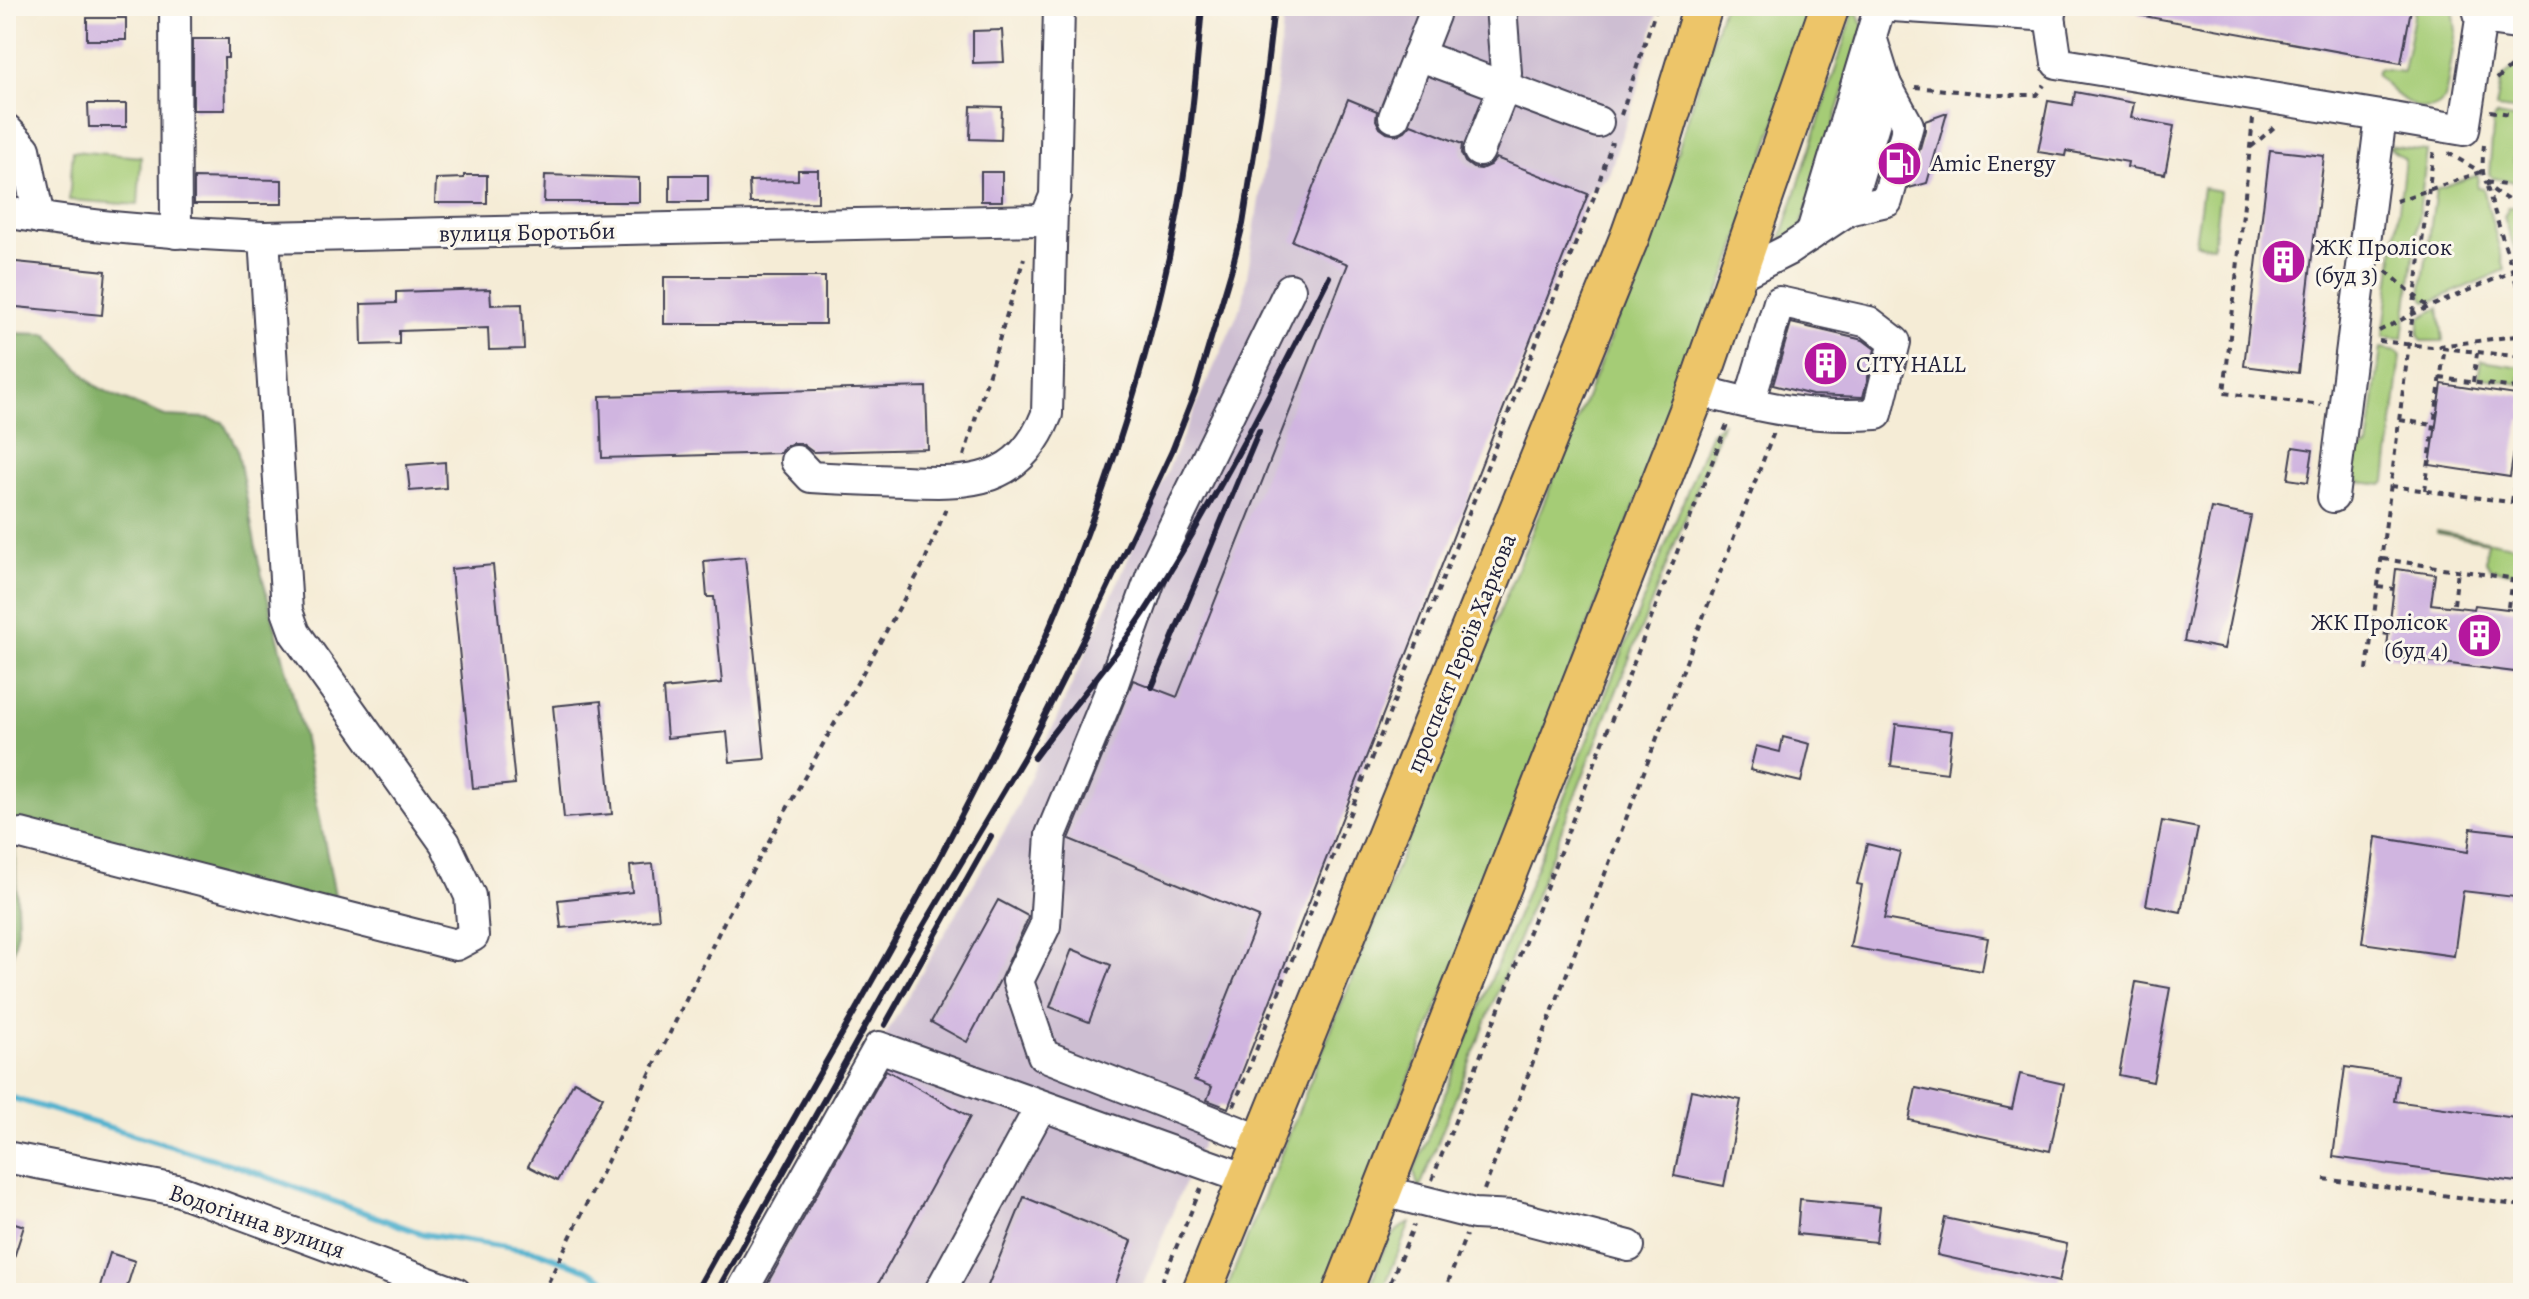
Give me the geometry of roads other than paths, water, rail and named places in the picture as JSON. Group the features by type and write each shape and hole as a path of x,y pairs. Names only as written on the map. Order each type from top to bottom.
{"main road":[{"name":"проспект Героїв Харкова","path":"1201,1293 1630,236 1703,6"},
{"path":"1342,1293 1697,390 1830,6"}],"street":[{"path":"175,6 176,233"},
{"path":"796,461 811,477 956,484 989,477 1016,461 1037,440 1047,414 1042,214 1055,196 1059,6"},
{"path":"1479,151 1504,87 1507,55 1501,6"},
{"path":"1811,235 1880,6"},
{"path":"1892,6 2052,11 2057,63 2464,130 2479,13 2523,25"},
{"path":"1394,117 1434,15"},
{"path":"1739,275 1811,235 1848,210 1886,85 1871,37"},
{"path":"1418,55 1610,128"},
{"path":"2333,497 2358,338 2381,116"},
{"path":"6,129 25,149 39,218"},
{"name":"вулиця Боротьби","path":"6,212 176,233 264,237 1042,214"},
{"path":"21,834 456,945 473,936 470,896 445,843 295,633 287,611 264,237"},
{"path":"1262,1141 1043,1055 1018,981 1045,926 1051,835 1110,692 1156,563 1290,289"},
{"path":"1697,390 1742,402 1781,411 1838,417 1877,414 1895,342 1869,322 1779,302 1742,402"},
{"path":"741,1293 879,1047 1247,1179"},
{"path":"939,1293 1041,1106"},
{"name":"Водогінна вулиця","path":"6,1157 177,1190 456,1293"},
{"path":"1383,1191 1474,1214 1514,1216 1629,1246"}],"waterway":[{"path":"6,1096 240,1167 423,1234 539,1252 587,1270 628,1293"}],"railway":[{"path":"695,1293 947,843 1011,715 1066,587 1135,391 1169,257 1186,164 1202,6"},
{"path":"716,1293 886,989 1024,757 1172,451 1195,392 1243,224 1274,6"},
{"path":"1034,758 1124,642 1175,563 1244,442 1329,277"},
{"path":"1152,687 1259,431"},
{"path":"885,1025 991,836"}],"place":[{"name":"Amic Energy","path":"1900,163"},
{"name":"ЖК Пролісок (буд 3)","path":"2284,261"},
{"name":"CITY HALL","path":"1825,364"},
{"name":"ЖК Пролісок (буд 4)","path":"2479,636"}]}
